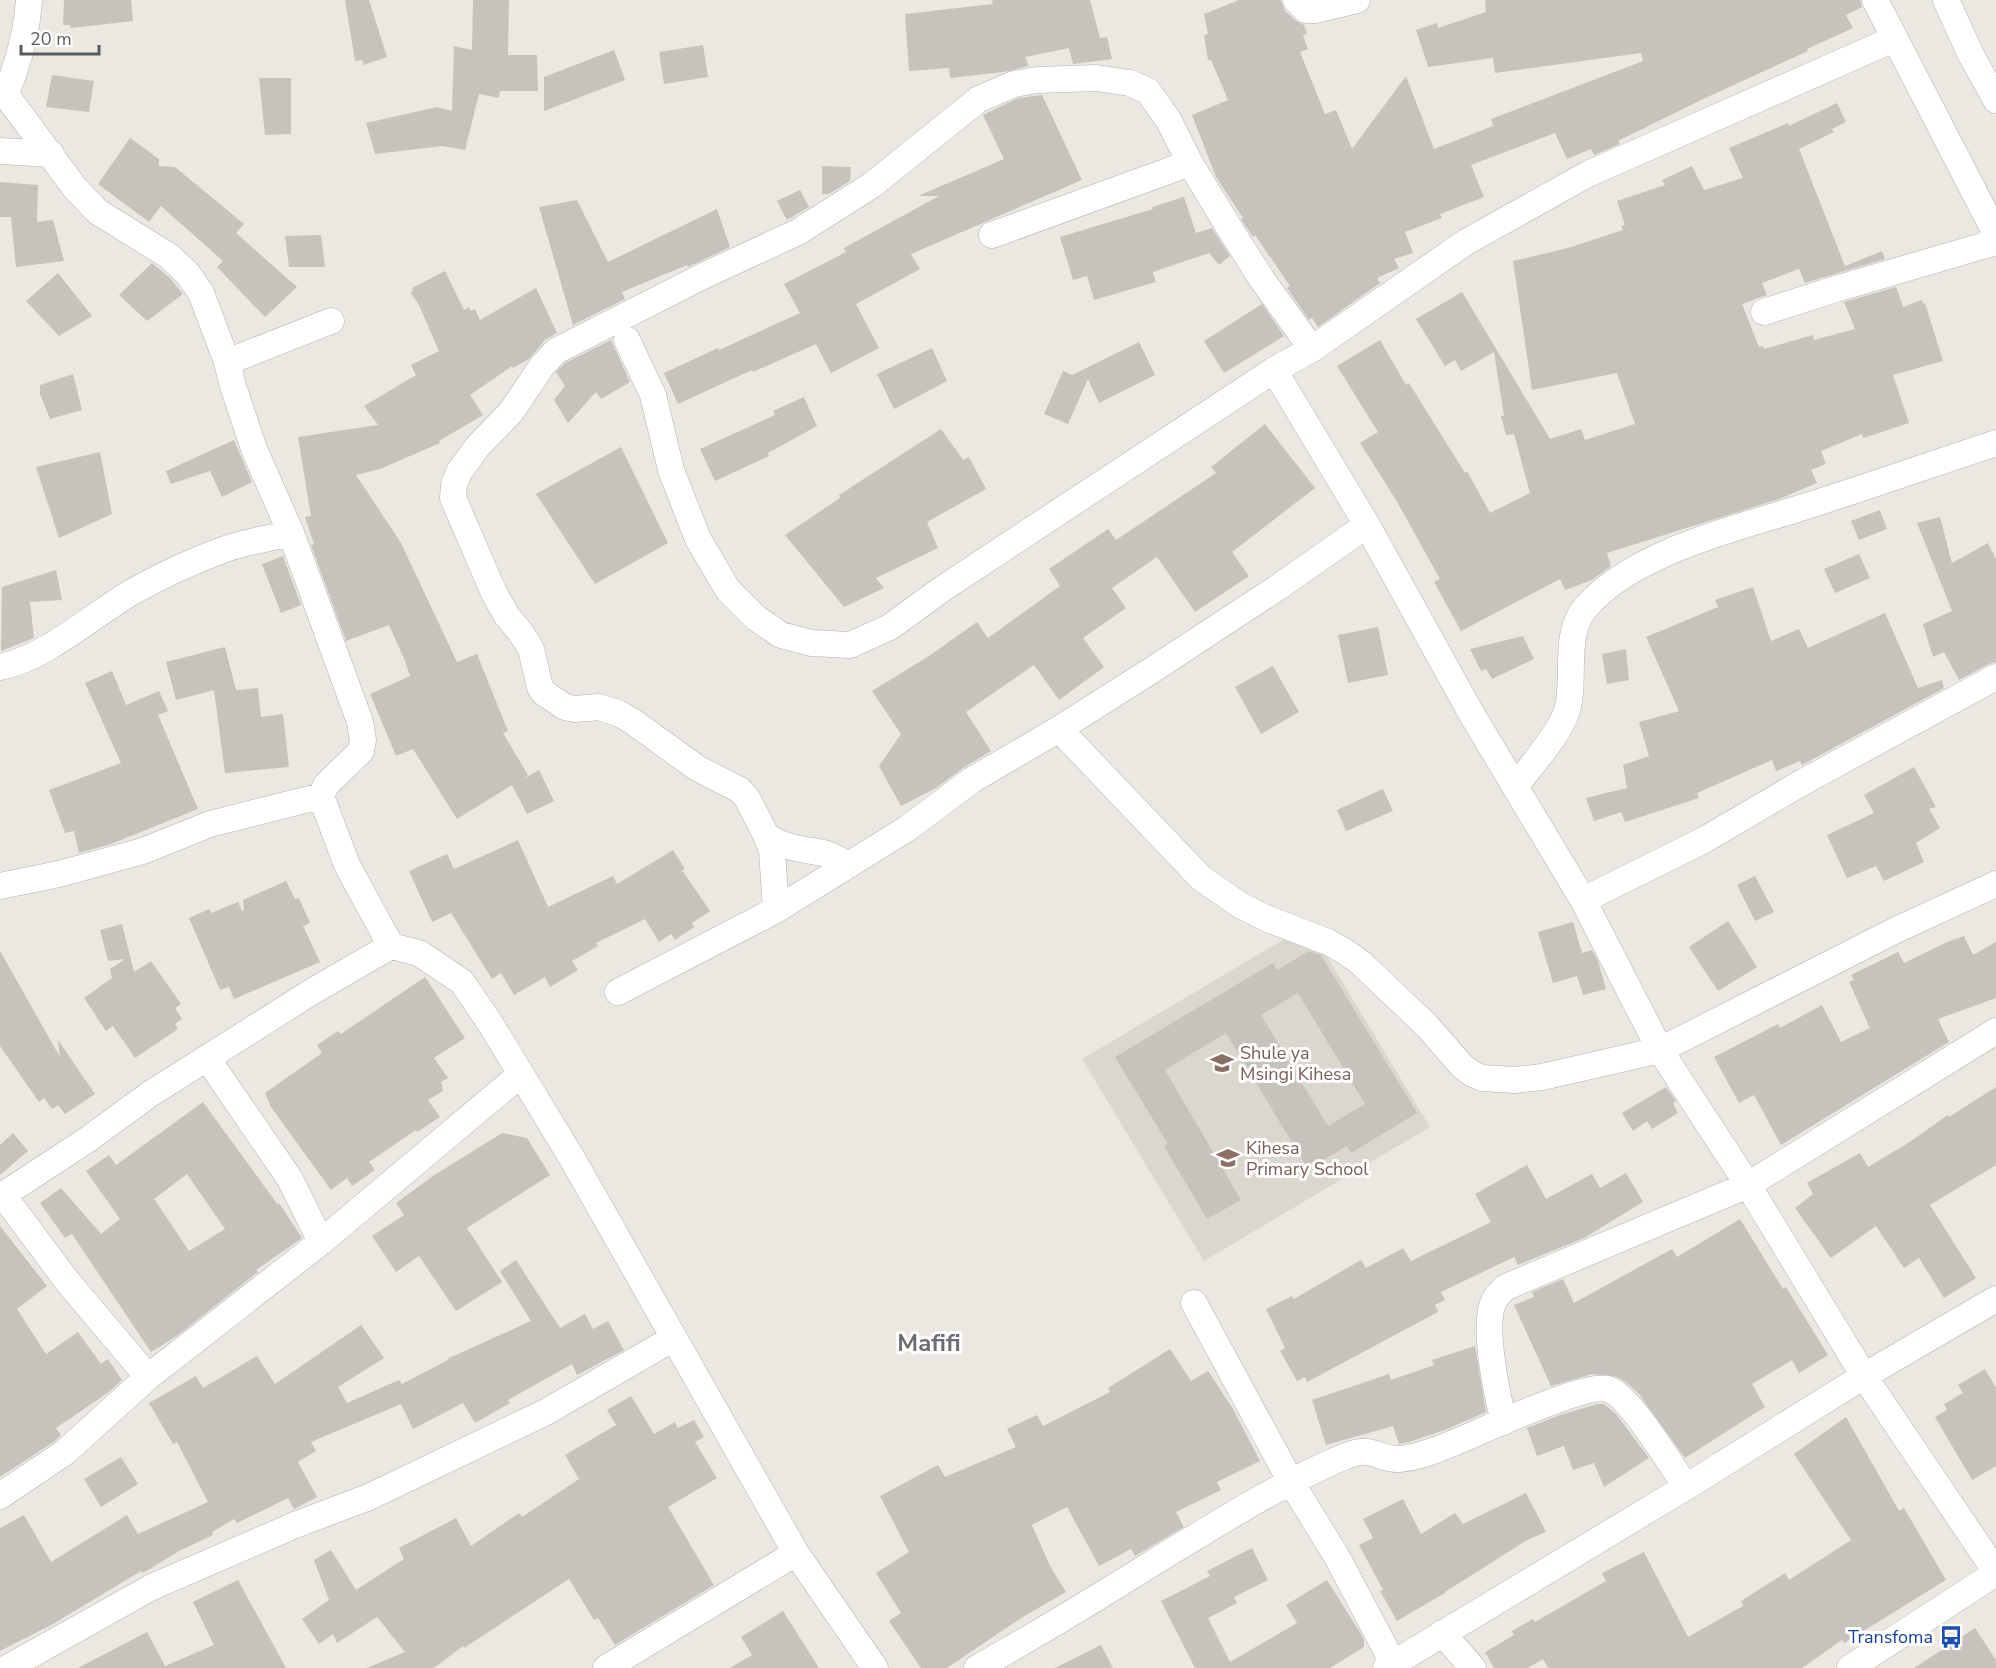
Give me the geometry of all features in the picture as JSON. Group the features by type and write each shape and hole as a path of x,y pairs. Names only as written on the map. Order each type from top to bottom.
{"street":[{"path":"29,0 27,20 14,74 3,90 75,188 98,212 169,256 188,274 201,293 227,362 232,386 254,449 291,533 360,722 363,740 361,751 326,785 321,796 347,865 391,946"},
{"path":"1296,0 1306,10 1315,10 1357,0"},
{"path":"1875,0 1996,234"},
{"path":"1946,0 1971,55 1996,100"},
{"path":"627,340 653,395 671,470 698,539 728,590 756,618 781,635 811,643 850,645 890,627 942,589 1274,370 1312,348 1466,242 1588,174 1894,39"},
{"path":"776,910 772,851 766,834 747,798 740,790 697,768 618,713 599,707 575,709 565,707 544,693 540,687 531,649 507,616 494,593 457,511 453,498 454,485 459,472 478,446 511,412 542,366 556,351 654,300 798,232 872,185 979,99 1014,84 1037,80 1096,78 1130,83 1148,91 1169,121 1190,163 1261,278 1312,348"},
{"path":"0,151 51,154"},
{"path":"992,235 1190,163"},
{"path":"1764,312 1996,242"},
{"path":"227,362 331,321"},
{"path":"1274,370 1366,525 1471,713 1583,900 1660,1050 1748,1185 1864,1376 1996,1572 1850,1668"},
{"path":"1515,786 1565,716 1570,693 1570,658 1575,629 1585,608 1617,579 1659,558 1743,525 1996,443"},
{"path":"618,992 776,910 849,865 908,828 972,780 1059,729 1277,588 1366,525"},
{"path":"0,667 43,650 133,592 220,550 291,533"},
{"path":"1583,900 1704,840 1803,782 1996,677"},
{"path":"1059,729 1202,878 1240,905 1268,919 1328,942 1353,957 1427,1026 1462,1066 1482,1078 1515,1080 1542,1077 1660,1050 1896,930 1996,884"},
{"path":"0,886 69,871 142,850 210,824 321,796"},
{"path":"766,834 776,842 802,850 826,853 849,865"},
{"path":"148,1377 67,1281 1,1196 87,1140 150,1094 313,991 391,946 419,953 462,982 573,1160 796,1553 874,1668"},
{"path":"1503,1422 1491,1357 1490,1313 1494,1299 1506,1287 1748,1185 1996,1031"},
{"path":"207,1058 290,1179 321,1242"},
{"path":"0,1496 64,1453 148,1377 321,1242 520,1074"},
{"path":"1194,1304 1291,1482 1337,1557 1389,1666 1686,1487 1864,1376 1996,1299"},
{"path":"8,1668 152,1587 295,1525 369,1497 546,1412 674,1338"},
{"path":"977,1668 1034,1636 1232,1514 1291,1482 1358,1452 1368,1452 1397,1460 1418,1456 1590,1389 1604,1388 1619,1394 1686,1487"},
{"path":"606,1668 796,1553"},
{"path":"1442,1633 1473,1668"}],"shaded area":[{"name":"Kihesa Primary School","path":"1308,925 1430,1127 1204,1261 1082,1059"}],"building":[{"path":"64,0 131,0 133,21 71,28 70,25 63,25"},
{"path":"345,0 369,0 387,57 364,65 362,60 355,61"},
{"path":"473,0 509,0 508,55 537,55 538,91 500,91 499,98 479,94 465,150 443,146 375,154 366,123 437,107 452,111 454,46 472,50"},
{"path":"992,0 1090,0 1100,38 1107,37 1112,59 1073,64 1069,48 1025,57 1029,66 1004,72 950,78 949,68 909,71 905,14 993,4"},
{"path":"1239,0 1281,0 1285,11 1304,25 1307,34 1303,35 1308,49 1300,52 1325,114 1336,110 1352,149 1406,76 1434,149 1493,126 1491,119 1643,61 1641,53 1495,73 1493,58 1428,67 1416,30 1437,23 1438,28 1486,12 1485,0 1860,0 1862,7 1846,15 1853,28 1699,101 1618,141 1620,144 1594,155 1591,149 1567,159 1555,133 1471,165 1484,197 1440,214 1442,218 1405,232 1413,253 1394,259 1399,268 1377,278 1380,283 1318,327 1312,318 1309,320 1287,288 1290,286 1255,235 1253,237 1216,177 1192,115 1228,100 1211,60 1208,60 1204,35 1208,34 1204,14"},
{"path":"703,45 708,77 664,84 659,52"},
{"path":"614,50 625,80 544,111 544,77"},
{"path":"52,75 94,81 89,112 46,107"},
{"path":"259,78 291,78 291,134 265,135"},
{"path":"1042,95 1082,180 911,254 920,269 856,304 879,348 831,373 816,344 678,404 664,373 800,313 784,284 846,252 844,248 939,196 918,196 1004,159 983,115 1018,98"},
{"path":"1837,103 1846,122 1832,129 1834,132 1799,149 1845,266 1882,251 1885,259 1805,283 1799,269 1762,283 1767,295 1742,304 1759,347 1763,346 1764,349 1813,335 1814,340 1855,329 1844,302 1896,287 1903,307 1922,300 1923,304 1925,303 1943,361 1893,375 1909,423 1863,438 1862,434 1821,451 1826,464 1811,470 1817,483 1779,499 1607,553 1611,566 1592,580 1565,590 1560,579 1461,631 1434,582 1440,579 1396,500 1360,443 1378,432 1337,366 1380,340 1406,385 1409,383 1465,473 1467,471 1490,513 1530,493 1514,434 1506,435 1501,416 1504,416 1494,352 1461,371 1455,360 1445,366 1416,319 1462,292 1550,439 1581,429 1585,440 1635,424 1617,373 1532,390 1513,261 1568,248 1623,230 1621,226 1625,225 1617,201 1665,185 1662,180 1692,166 1704,190 1743,178 1729,148 1788,123 1789,126"},
{"path":"130,138 159,159 159,166 175,167 244,224 236,233 297,287 265,317 217,267 223,261 161,206 149,222 98,184"},
{"path":"822,166 851,167 850,181 829,194 822,194"},
{"path":"0,182 38,185 37,222 53,220 64,261 16,267 11,217 0,217"},
{"path":"800,190 809,207 787,220 777,201"},
{"path":"1184,197 1196,233 1212,228 1230,256 1219,265 1209,253 1153,272 1156,282 1094,300 1087,276 1073,280 1060,237 1153,209 1152,207"},
{"path":"577,200 608,262 717,209 730,247 688,267 687,265 622,292 625,299 573,325 539,207"},
{"path":"321,235 325,267 289,267 285,236"},
{"path":"152,263 170,278 183,294 147,321 119,295"},
{"path":"445,271 464,310 469,307 471,311 475,309 480,320 536,288 557,333 545,340 529,359 513,368 512,366 470,395 483,415 439,441 440,443 380,469 356,475 401,543 457,662 477,654 508,731 503,733 528,775 521,780 539,770 554,801 527,814 512,785 457,819 413,749 396,756 370,694 410,676 405,661 389,625 346,641 311,545 314,544 305,517 311,516 298,437 378,425 364,406 416,375 411,365 439,351 419,305 410,292 413,291 412,288"},
{"path":"58,273 92,316 59,336 26,301"},
{"path":"1262,304 1284,336 1224,373 1204,341"},
{"path":"611,340 630,382 601,399 596,392 568,423 554,400 565,386 556,372 565,363"},
{"path":"1139,342 1155,375 1099,403 1088,379 1068,424 1044,414 1063,371 1072,375"},
{"path":"932,348 947,381 894,409 877,374"},
{"path":"73,374 82,410 50,419 40,394 40,385"},
{"path":"804,397 817,426 768,453 769,456 715,481 700,449 775,415 773,411"},
{"path":"1265,424 1315,488 1232,552 1249,576 1195,612 1157,557 1112,588 1126,608 1083,638 1104,667 1059,700 1034,665 966,712 991,751 936,788 901,806 879,766 901,734 872,691 929,656 977,622 988,638 1060,586 1049,569 1108,529 1116,540 1216,473 1211,467"},
{"path":"941,429 963,460 969,457 986,489 927,522 938,548 876,578 884,588 844,607 785,535 840,498 839,495"},
{"path":"234,440 252,482 222,497 210,471 171,484 166,471"},
{"path":"621,447 668,543 595,584 536,494"},
{"path":"100,452 112,514 59,538 36,467"},
{"path":"1880,510 1887,529 1859,540 1851,521"},
{"path":"1940,517 1952,563 1988,543 1996,559 1996,662 1959,680 1944,652 1933,657 1923,624 1952,611 1917,523"},
{"path":"1859,554 1870,578 1835,593 1824,569"},
{"path":"283,556 301,605 281,613 262,564"},
{"path":"56,570 62,600 30,602 34,638 1,651 2,587"},
{"path":"1753,587 1771,641 1799,629 1808,648 1885,613 1918,688 1942,680 1944,688 1802,765 1800,761 1776,771 1772,760 1697,793 1699,798 1625,822 1621,812 1594,821 1586,798 1627,788 1623,765 1649,756 1639,722 1679,711 1646,637 1718,607 1715,600"},
{"path":"1378,627 1388,675 1348,683 1338,635"},
{"path":"1523,636 1534,659 1492,679 1486,669 1481,671 1470,649"},
{"path":"225,647 236,690 258,688 261,717 283,714 289,767 225,773 214,690 176,700 166,662"},
{"path":"1626,649 1629,680 1607,684 1602,654"},
{"path":"1273,666 1299,712 1261,734 1235,687"},
{"path":"112,671 126,705 159,691 168,711 158,715 198,809 111,844 79,853 74,831 65,833 49,790 121,763 85,683"},
{"path":"1914,767 1936,807 1929,809 1940,828 1916,843 1924,862 1884,881 1876,866 1847,878 1827,835 1874,813 1864,795"},
{"path":"1383,789 1393,811 1346,831 1337,810"},
{"path":"518,840 548,907 613,876 617,884 673,850 685,869 682,870 710,911 692,923 694,927 675,940 671,934 659,942 645,919 596,943 598,946 572,961 578,970 550,987 545,977 514,995 501,973 492,979 451,913 432,922 409,871 447,854 454,869"},
{"path":"1755,876 1774,912 1755,921 1737,885"},
{"path":"286,881 295,899 299,898 310,923 303,926 320,962 234,999 229,987 220,990 189,918 209,909 211,913 238,902 244,911 243,900"},
{"path":"1728,921 1757,967 1718,991 1689,947"},
{"path":"1573,922 1582,953 1592,950 1598,961 1606,989 1583,995 1577,976 1553,983 1538,932"},
{"path":"122,924 134,972 151,961 181,1004 175,1008 182,1019 175,1024 178,1029 135,1058 113,1026 106,1031 84,998 112,978 110,969 125,959 108,961 100,930"},
{"path":"1964,936 1973,955 1996,942 1996,998 1938,1019 1949,1042 1781,1145 1754,1095 1739,1103 1714,1057 1778,1024 1780,1028 1822,1005 1841,1042 1870,1028 1849,982 1854,980 1851,975 1898,952 1904,963"},
{"path":"0,951 60,1057 58,1040 95,1094 65,1114 58,1105 52,1109 44,1098 39,1102 0,1046"},
{"path":"1309,951 1321,955 1417,1113 1351,1153 1347,1146 1308,1169 1226,1033 1165,1070 1241,1200 1207,1219 1164,1146 1168,1144 1115,1057 1273,963 1277,970","holes":["1298,993 1365,1104 1328,1126 1261,1015"]},
{"path":"425,977 465,1038 434,1058 448,1078 441,1082 443,1091 428,1100 440,1117 417,1132 416,1130 369,1162 375,1170 352,1186 347,1178 331,1190 271,1107 265,1093 322,1053 317,1045 338,1031 341,1034"},
{"path":"1666,1087 1676,1101 1673,1103 1678,1113 1652,1129 1647,1121 1633,1131 1622,1113"},
{"path":"1996,1087 1996,1165 1930,1205 1976,1278 1944,1298 1919,1258 1904,1268 1876,1226 1831,1258 1795,1208 1813,1194 1807,1183 1860,1153 1868,1167"},
{"path":"203,1102 278,1205 279,1203 302,1238 256,1270 258,1272 178,1335 151,1352 72,1234 65,1238 40,1203 61,1188 101,1234 120,1219 86,1171 109,1155 116,1165","holes":["187,1174 225,1229 189,1251 154,1199"]},
{"path":"13,1133 28,1151 0,1175 0,1145"},
{"path":"502,1133 527,1138 550,1175 467,1228 502,1282 456,1311 419,1256 396,1272 372,1236 404,1215 396,1203 433,1176"},
{"path":"1527,1165 1546,1199 1592,1174 1600,1188 1626,1173 1643,1202 1584,1238 1518,1265 1514,1257 1441,1292 1445,1300 1435,1305 1438,1312 1307,1382 1305,1377 1297,1381 1280,1351 1285,1348 1266,1309 1292,1296 1294,1299 1361,1260 1366,1268 1403,1248 1411,1261 1491,1222 1475,1194"},
{"path":"1740,1219 1783,1289 1786,1287 1828,1355 1799,1373 1792,1360 1752,1384 1765,1407 1685,1458 1639,1394 1615,1376 1592,1374 1551,1386 1514,1305 1534,1297 1532,1292 1563,1279 1574,1303 1672,1249 1677,1257"},
{"path":"0,1226 47,1286 17,1309 46,1354 78,1332 101,1364 108,1359 122,1380 109,1392 56,1428 61,1435 55,1441 0,1477"},
{"path":"516,1260 560,1328 585,1314 593,1329 608,1321 624,1350 577,1375 572,1364 508,1400 510,1403 475,1423 463,1403 413,1429 401,1404 311,1442 316,1451 298,1462 317,1497 294,1509 288,1498 237,1523 234,1519 212,1532 213,1535 179,1551 143,1573 141,1571 53,1624 0,1651 0,1528 24,1515 51,1562 127,1515 138,1534 208,1502 177,1442 173,1444 149,1403 196,1376 203,1388 257,1356 275,1384 361,1325 384,1358 338,1387 347,1403 399,1380 402,1384 447,1359 531,1321 500,1271"},
{"path":"1475,1346 1486,1412 1445,1430 1409,1442 1399,1444 1393,1426 1326,1445 1312,1400 1389,1374 1391,1380 1434,1365 1432,1360"},
{"path":"1170,1349 1191,1381 1208,1371 1233,1409 1260,1461 1217,1482 1221,1490 1176,1512 1184,1527 1135,1556 1131,1549 1099,1566 1067,1507 1032,1525 1050,1566 1066,1592 1021,1618 947,1668 921,1668 889,1621 901,1613 876,1573 909,1552 880,1496 938,1465 945,1477 1016,1447 1007,1429 1037,1415 1043,1426 1110,1392 1108,1388"},
{"path":"1985,1369 1996,1388 1996,1466 1972,1480 1935,1417 1947,1410 1944,1404 1963,1393 1958,1385"},
{"path":"631,1396 654,1434 675,1422 678,1428 694,1420 704,1437 695,1442 717,1478 668,1507 714,1585 615,1645 598,1618 594,1620 569,1579 464,1648 463,1646 434,1668 367,1668 405,1652 377,1617 337,1643 333,1634 319,1644 302,1619 329,1600 314,1560 331,1550 356,1590 404,1559 399,1548 456,1518 471,1546 519,1513 522,1517 579,1479 565,1455 616,1425 607,1410"},
{"path":"1597,1404 1604,1404 1616,1414 1649,1458 1604,1487 1594,1463 1573,1470 1564,1446 1537,1456 1527,1428"},
{"path":"1846,1417 1899,1511 1904,1508 1946,1580 1844,1643 1842,1640 1802,1668 1548,1668 1543,1659 1528,1668 1494,1668 1485,1652 1514,1635 1512,1631 1533,1619 1535,1622 1606,1581 1602,1573 1644,1552 1688,1637 1743,1606 1741,1601 1785,1573 1789,1580 1851,1540 1794,1454"},
{"path":"121,1457 138,1484 101,1507 84,1479"},
{"path":"1526,1493 1546,1532 1527,1540 1397,1621 1359,1545 1373,1538 1363,1519 1403,1499 1421,1534 1455,1513 1463,1524"},
{"path":"1252,1548 1268,1580 1234,1597 1237,1603 1208,1618 1230,1662 1297,1623 1286,1605 1327,1580 1361,1634 1364,1647 1330,1668 1195,1668 1161,1601 1210,1576 1207,1571"},
{"path":"238,1580 286,1668 78,1668 147,1632 165,1666 214,1645 193,1602"},
{"path":"783,1611 819,1668 730,1668 752,1655 741,1637"},
{"path":"1975,1628 1996,1660 1996,1668 1914,1668"},
{"path":"1101,1645 1113,1668 1055,1668"}],"place":[{"name":"Shule ya Msingi Kihesa","path":"1222,1063"},
{"name":"Kihesa Primary School","path":"1228,1158"},
{"name":"Transfoma","path":"1951,1637"}],"district":[{"name":"Mafifi","path":"929,1343"}]}
